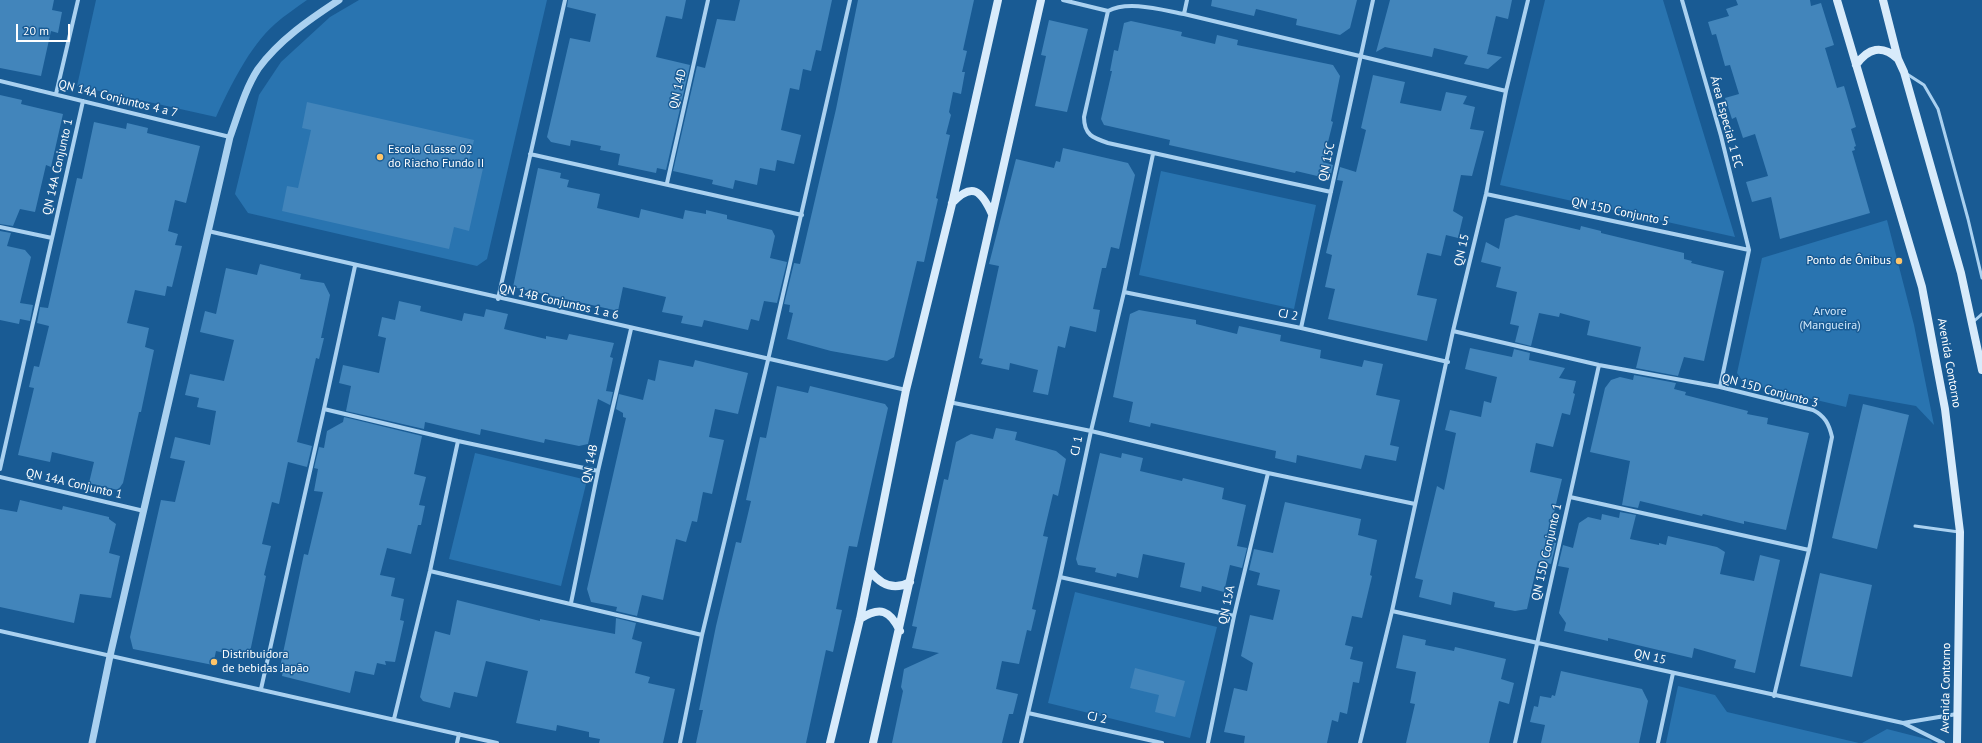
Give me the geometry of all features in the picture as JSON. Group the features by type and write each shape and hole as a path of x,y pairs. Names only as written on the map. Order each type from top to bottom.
{"main road":[{"path":"830,743 860,619 906,390 952,204 998,0"},
{"path":"873,743 900,631 949,402 1041,0"},
{"name":"Avenida Contorno","path":"1837,0 1922,287 1945,409 1960,532 1957,743"},
{"path":"1885,2 1898,59 1904,72 1961,273 1982,370"},
{"path":"1856,65 1866,53 1877,49 1888,51 1898,59"},
{"path":"952,204 961,194 975,190 985,198 992,214"},
{"path":"870,571 876,579 894,587 902,586 910,582"},
{"path":"860,619 875,611 883,612 890,615 900,631"}],"street":[{"path":"56,94 78,0"},
{"path":"92,743 110,656 230,137 248,90 262,65 290,36 315,16 339,0"},
{"path":"498,299 566,0"},
{"name":"QN 14D","path":"667,183 708,0"},
{"path":"680,743 702,635 768,360 850,0"},
{"path":"1063,0 1108,11"},
{"path":"1184,14 1187,0"},
{"name":"QN 15C","path":"1301,328 1373,0"},
{"name":"QN 15","path":"1360,743 1392,611 1448,362 1453,331 1486,194 1506,91 1528,0"},
{"name":"Área Especial 1 EC","path":"1682,0 1720,136 1749,250"},
{"path":"1331,192 1153,154 1097,139 1089,133 1084,126 1084,117 1108,11 1115,6 1133,4 1184,14 1506,91"},
{"name":"QN 14A Conjuntos 4 a 7","path":"0,81 230,137"},
{"name":"QN 14A Conjunto 1","path":"0,470 83,101"},
{"path":"530,154 802,214"},
{"name":"CJ 1","path":"1021,743 1060,576 1090,430 1124,292 1153,154"},
{"name":"QN 15D Conjunto 5","path":"1486,194 1749,250"},
{"path":"0,227 52,238"},
{"name":"QN 14B Conjuntos 1 a 6","path":"208,231 498,299 906,390"},
{"path":"1720,387 1749,250"},
{"path":"261,689 324,410 354,266"},
{"name":"CJ 2","path":"1124,292 1301,328 1448,362"},
{"name":"QN 14B","path":"571,603 598,471 631,329"},
{"name":"QN 15D Conjunto 3","path":"1453,331 1599,365 1720,387 1813,410 1821,414 1826,420 1832,437 1809,550 1774,696"},
{"name":"QN 15D Conjunto 1","path":"1515,743 1599,365"},
{"path":"949,402 1090,430 1268,473 1415,504"},
{"path":"324,410 598,471"},
{"path":"394,719 430,571 458,441"},
{"name":"QN 15A","path":"1208,743 1234,616 1268,473"},
{"name":"QN 14A Conjunto 1","path":"0,477 144,511"},
{"path":"1570,497 1809,550"},
{"path":"430,571 702,635"},
{"path":"1060,576 1234,616"},
{"name":"QN 15","path":"1392,611 1902,724 1943,743"},
{"path":"0,631 498,743"},
{"path":"1658,743 1673,673"},
{"name":"CJ 2","path":"1028,713 1162,743"},
{"name":"QN 15","path":"1902,724 1958,714"},
{"path":"457,743 459,734"}],"lane":[{"path":"1904,72 1924,86 1938,109 1968,219 1982,278"},
{"path":"1972,323 1982,314"},
{"path":"1915,526 1960,532"}],"green space":[{"path":"96,0 307,0 275,24 257,44 234,80 216,117 77,86"},
{"name":"Escola Classe 02 do Riacho Fundo II","path":"359,0 547,0 487,259 477,266 248,213 235,194 259,95 281,62 330,17"},
{"path":"1545,0 1663,0 1735,237 1500,185"},
{"path":"1161,171 1316,205 1294,309 1139,275"},
{"name":"Arvore (Mangueira)","path":"1887,220 1914,325 1934,425 1916,406 1849,394 1846,407 1744,383 1737,373 1762,258"},
{"path":"475,453 587,480 561,586 449,559"},
{"path":"1075,592 1217,627 1190,738 1048,703"},
{"path":"1678,686 1715,695 1727,712 1859,743 1666,743"},
{"path":"1887,729 1930,740 1933,743 1862,743"}],"building":[{"path":"0,0 54,0 52,10 62,12 58,33 51,31 41,76 0,68"},
{"path":"568,0 686,0 682,19 666,16 656,57 690,65 666,170 657,168 656,173 618,165 620,154 600,150 601,146 571,140 570,146 551,142 547,137 570,38 590,42 596,14 567,7"},
{"path":"740,0 832,0 821,51 816,50 811,71 803,69 799,90 790,88 781,130 801,135 794,164 777,160 775,171 760,168 757,185 735,180 733,189 712,184 713,180 673,171 697,66 705,68 717,19 735,21"},
{"path":"858,0 974,0 963,50 967,51 962,72 965,72 961,94 953,92 949,112 951,115 946,134 950,135 924,262 917,261 894,357 887,361 831,351 787,339 793,313 789,312 790,305 784,304 794,263 800,264 836,109"},
{"path":"1212,0 1357,0 1350,28 1340,35 1296,25 1297,19 1256,9 1254,16 1211,6"},
{"path":"1390,0 1512,0 1508,19 1496,16 1487,54 1502,57 1488,69 1464,64 1468,56 1434,48 1432,57 1385,47 1376,52"},
{"path":"1736,0 1810,0 1811,6 1821,3 1834,45 1825,48 1837,88 1844,86 1856,127 1851,129 1856,146 1854,147 1855,150 1852,151 1870,213 1780,239 1771,197 1752,202 1746,182 1768,176 1755,134 1743,138 1736,117 1732,119 1725,98 1739,94 1730,65 1725,66 1716,34 1712,35 1708,22 1729,16 1726,9 1738,5"},
{"path":"1049,20 1088,29 1067,112 1035,106 1046,56 1041,55"},
{"path":"1131,21 1182,32 1181,36 1215,44 1217,35 1238,40 1237,45 1333,65 1340,76 1331,121 1333,122 1323,162 1333,165 1330,179 1296,171 1295,173 1169,145 1170,140 1104,125 1101,119 1112,71 1110,71 1114,50 1118,51 1124,23"},
{"path":"1373,75 1405,82 1400,103 1441,111 1446,92 1467,96 1463,104 1475,107 1470,129 1484,131 1472,176 1461,175 1453,211 1463,217 1458,238 1446,235 1441,256 1427,253 1417,295 1437,299 1427,341 1328,319 1335,289 1325,287 1332,255 1326,253 1343,181 1337,180 1340,167 1356,172 1366,130 1361,128"},
{"path":"0,95 22,100 21,104 63,114 51,167 46,165 35,212 20,209 13,226 0,224"},
{"path":"307,102 474,140 469,161 484,164 469,231 454,227 449,249 282,211 287,186 298,188 311,130 302,128"},
{"path":"94,122 126,129 127,123 148,128 147,133 200,146 186,203 175,200 168,231 178,234 175,245 182,246 172,287 167,286 165,296 135,290 127,323 149,328 145,347 154,350 141,412 139,412 123,483 118,490 89,483 94,462 52,452 50,462 18,455 34,388 29,387 34,366 39,367 49,326 37,323 40,307 48,308 77,178 82,179"},
{"path":"1063,148 1128,163 1135,175 1119,249 1111,247 1106,268 1102,268 1093,309 1100,310 1096,332 1070,326 1065,348 1058,346 1048,395 1033,392 1038,370 1010,363 1009,370 981,364 983,359 979,358 999,266 989,264 1016,159 1054,168 1056,161 1060,162"},
{"path":"538,168 561,173 560,178 569,180 567,187 600,194 597,208 639,218 641,209 683,219 685,210 706,214 706,210 727,215 727,219 772,230 775,236 770,258 787,262 777,303 764,301 759,321 751,319 748,330 704,320 702,327 681,323 683,316 662,312 666,297 623,287 618,311 513,287"},
{"path":"1516,215 1580,230 1581,226 1601,231 1601,233 1684,253 1684,259 1692,261 1691,263 1724,271 1704,361 1684,357 1678,376 1636,368 1641,347 1587,335 1590,321 1560,313 1559,317 1539,313 1531,346 1515,342 1519,326 1510,324 1517,292 1496,287 1501,267 1481,262 1486,242 1499,249 1505,219"},
{"path":"0,231 11,233 7,246 25,250 31,257 20,303 33,305 30,321 20,319 19,324 0,320"},
{"path":"260,264 301,274 300,279 324,283 330,295 321,338 324,338 319,359 316,358 297,442 312,446 307,467 288,462 279,504 272,502 262,544 271,546 264,575 266,576 250,652 242,657 216,651 213,665 133,649 130,637 161,500 175,502 185,461 170,458 175,437 210,445 216,411 197,407 199,398 185,395 190,374 224,381 234,340 200,332 205,311 216,314 226,268 257,275"},
{"path":"399,301 421,306 420,311 462,321 464,313 484,317 486,309 508,314 504,329 546,339 546,336 567,340 569,334 614,343 610,357 613,358 606,391 613,392 610,405 598,399 588,444 579,446 545,439 544,443 481,429 480,435 425,422 424,429 346,411 351,386 339,383 343,365 379,373 386,338 378,336 382,317 395,320"},
{"path":"1139,310 1196,320 1196,324 1237,334 1239,326 1281,335 1280,341 1321,350 1320,358 1362,367 1364,360 1383,364 1376,395 1400,400 1390,445 1399,447 1396,461 1365,455 1361,469 1297,455 1296,463 1275,458 1276,451 1151,423 1150,427 1129,422 1133,402 1113,397 1130,314"},
{"path":"1470,348 1512,357 1514,349 1530,353 1529,360 1565,368 1559,378 1576,381 1573,393 1575,394 1570,415 1562,413 1553,447 1536,443 1530,472 1562,479 1546,546 1551,542 1556,543 1551,564 1538,561 1527,609 1515,611 1494,607 1495,602 1453,592 1451,605 1419,597 1423,580 1415,578 1437,486 1444,490 1456,433 1445,430 1450,410 1481,417 1484,401 1491,403 1497,377 1465,369"},
{"path":"659,360 693,367 695,360 748,373 738,414 715,409 709,437 724,440 712,494 703,492 697,522 692,521 686,542 676,539 663,600 642,595 637,616 616,611 617,607 591,602 587,589 626,418 623,417 623,413 616,409 619,394 643,400 648,379 655,381"},
{"path":"1634,375 1676,383 1674,389 1686,392 1685,395 1748,411 1747,414 1768,418 1767,424 1809,433 1786,530 1744,521 1744,524 1703,514 1702,516 1640,501 1638,508 1622,505 1630,461 1590,452 1605,388 1611,380 1620,377 1633,380"},
{"path":"777,386 808,393 810,386 885,404 888,408 857,547 849,546 836,609 842,610 833,652 826,650 806,743 696,743 703,710 699,710 716,626 736,542 741,543 751,501 746,500 760,437 766,438"},
{"path":"1863,404 1909,415 1877,549 1832,538"},
{"path":"344,417 422,436 414,474 426,477 419,505 425,506 421,525 418,525 411,554 387,548 380,575 395,578 391,596 404,599 400,620 404,621 395,662 385,661 386,665 377,663 374,675 355,671 350,693 282,676 283,670 280,667 304,554 308,555 323,492 314,491 318,469 314,468 319,447 324,448 327,431 343,422"},
{"path":"996,428 1017,432 1015,440 1056,451 1066,459 1058,496 1053,494 1043,536 1048,537 1032,609 1036,610 1031,631 1027,630 1019,664 1002,661 996,689 1018,694 1013,714 1009,714 1002,743 892,743 903,691 901,687 904,669 939,653 912,648 917,627 912,626 944,479 948,480 956,442 971,434 993,439"},
{"path":"1100,453 1121,458 1122,453 1143,458 1140,471 1182,481 1183,478 1224,488 1222,499 1246,505 1237,546 1247,548 1242,568 1230,565 1224,592 1202,586 1201,592 1180,587 1185,563 1143,554 1138,578 1117,573 1116,577 1095,572 1096,568 1078,565 1076,559"},
{"path":"20,500 62,510 63,506 109,517 109,519 116,524 109,553 120,556 111,598 80,594 74,623 0,607 0,509 17,512"},
{"path":"1285,502 1361,519 1358,535 1377,540 1370,575 1372,576 1362,618 1352,616 1345,645 1353,647 1350,659 1363,662 1359,683 1353,682 1347,714 1340,712 1338,722 1332,720 1327,743 1244,743 1245,736 1224,732 1234,688 1247,691 1253,663 1241,656 1250,615 1273,620 1280,590 1257,585 1260,573 1249,570 1254,549 1273,553"},
{"path":"1620,512 1636,515 1630,539 1666,545 1668,536 1717,547 1725,552 1720,574 1754,581 1760,555 1780,560 1755,673 1734,668 1736,660 1694,648 1692,658 1608,638 1608,641 1564,631 1566,623 1559,613 1569,568 1558,566 1563,545 1573,548 1579,523 1588,517 1601,520 1602,514 1619,518"},
{"path":"1820,573 1872,585 1852,677 1800,666"},
{"path":"457,600 540,621 540,619 615,634 616,618 636,623 632,639 642,642 635,673 650,677 648,683 675,689 663,743 599,743 600,739 589,737 589,732 557,725 556,731 516,723 528,671 486,661 477,697 454,692 450,708 423,701 420,697 435,631 450,635"},
{"path":"1403,635 1426,640 1425,645 1454,651 1455,647 1506,659 1501,679 1514,683 1509,704 1499,701 1489,743 1406,743 1415,704 1410,703 1416,672 1396,668"},
{"path":"1135,668 1185,681 1175,717 1155,712 1159,695 1130,688"},
{"path":"1561,671 1642,689 1648,701 1639,743 1541,743 1545,725 1530,722 1534,706 1538,707 1540,696 1551,698 1552,695 1555,696"}],"place":[{"name":"Escola Classe 02 do Riacho Fundo II","path":"380,157"},
{"name":"Ponto de Ônibus","path":"1899,261"},
{"name":"Distribuidora de bebidas Japão","path":"214,662"}]}
